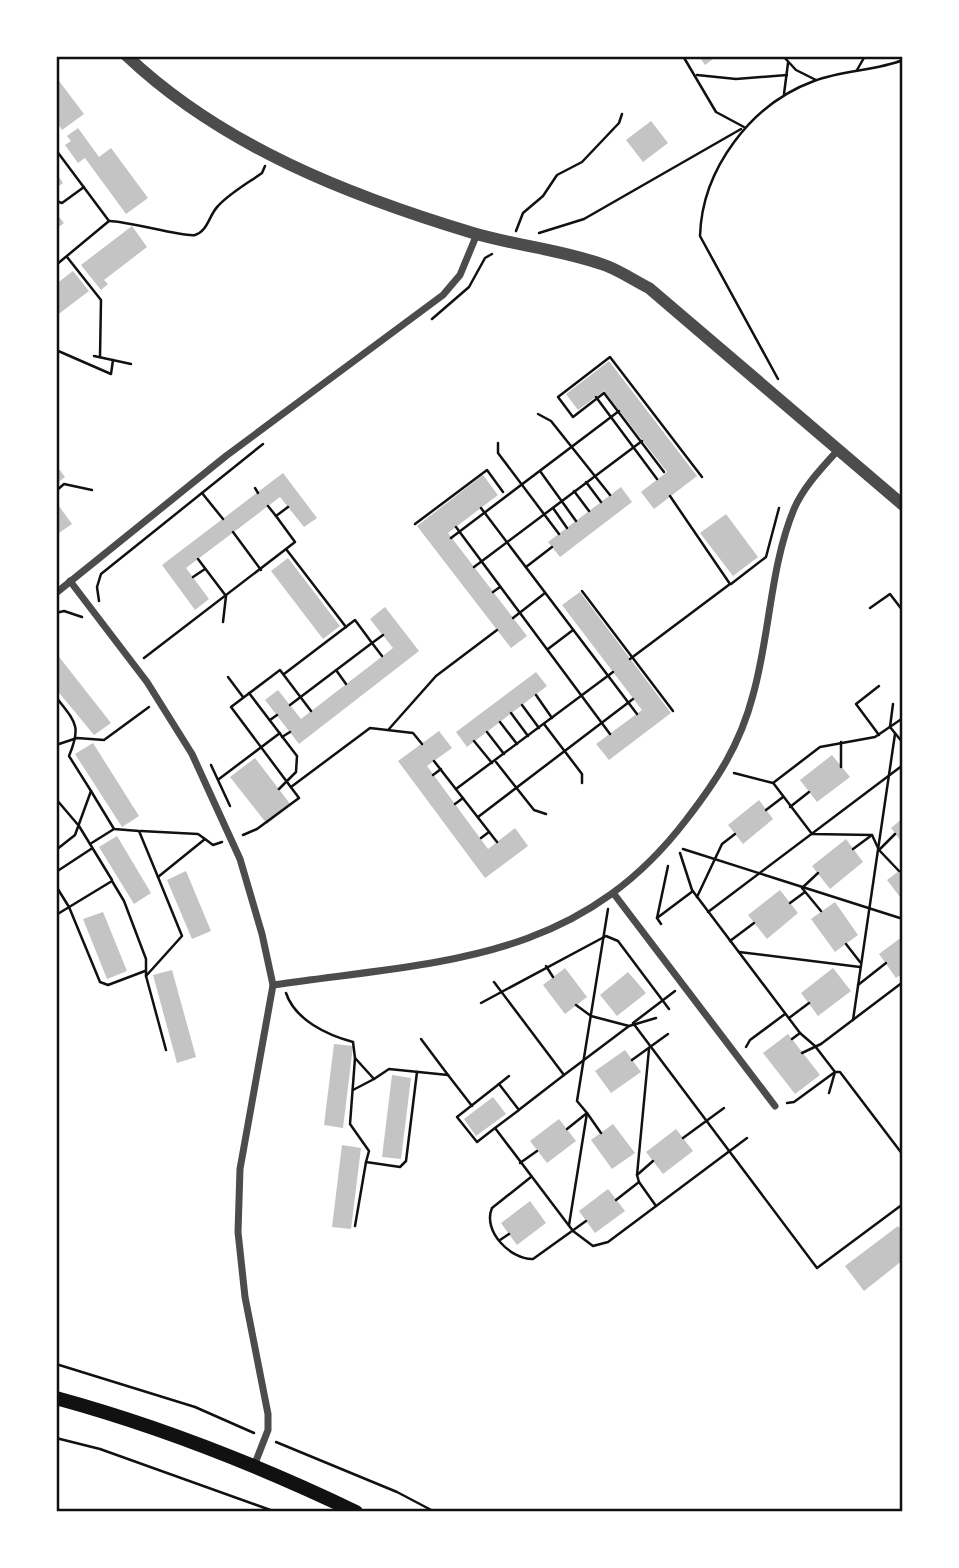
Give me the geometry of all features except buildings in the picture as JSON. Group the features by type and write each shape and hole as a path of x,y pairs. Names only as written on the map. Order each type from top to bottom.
{"main road":[{"path":"56,1398 174,1436 254,1466 349,1510"}],"street":[{"path":"127,56 181,102 253,146 399,209 477,234 608,267 649,288 903,505"},
{"path":"56,593 297,402 443,295 460,275 477,234"},
{"path":"273,985 451,961 489,952 556,928 611,896 665,847 724,771 753,697 785,535 795,507 809,483 838,450"},
{"path":"70,581 147,682 192,754 240,859 273,985 246,1130 238,1199 243,1285 267,1394 268,1430 254,1466"},
{"path":"611,896 775,1106"}],"path":[{"path":"683,56 697,75 716,112 744,128"},
{"path":"783,56 804,76 816,80"},
{"path":"857,70 865,56"},
{"path":"530,236 584,219 744,128 784,94 816,80 903,60"},
{"path":"784,94 788,63"},
{"path":"697,75 736,79 787,75"},
{"path":"515,232 523,213 543,196 557,175 582,162 619,123 622,114"},
{"path":"744,128 708,186 701,211 700,236 783,387"},
{"path":"56,150 109,221"},
{"path":"56,265 109,221 131,222 183,236 195,235 207,225 218,206 262,173 266,163"},
{"path":"56,201 62,203 83,187"},
{"path":"508,230 523,234"},
{"path":"424,324 444,312 469,287 485,258 492,254"},
{"path":"67,256 101,300 100,357"},
{"path":"56,350 110,374 113,360"},
{"path":"94,356 131,364"},
{"path":"664,472 604,393 573,416 558,397 610,357 702,477"},
{"path":"596,398 657,479"},
{"path":"451,538 619,411"},
{"path":"538,414 551,421 610,495"},
{"path":"99,601 97,587 101,574 271,438"},
{"path":"474,567 641,441"},
{"path":"498,443 498,453 559,534"},
{"path":"415,524 487,470 503,492"},
{"path":"540,471 576,521"},
{"path":"586,482 601,502"},
{"path":"56,491 64,484 92,490"},
{"path":"255,488 258,493"},
{"path":"574,491 589,511"},
{"path":"202,493 223,519"},
{"path":"670,496 730,584"},
{"path":"150,667 143,658 295,542 268,506"},
{"path":"276,516 288,507"},
{"path":"481,508 636,714"},
{"path":"553,508 567,528"},
{"path":"631,658 766,557 779,508"},
{"path":"456,527 610,734"},
{"path":"233,532 261,570"},
{"path":"526,567 552,547"},
{"path":"286,549 346,627"},
{"path":"198,559 226,596 223,622"},
{"path":"718,568 723,564"},
{"path":"193,578 205,569"},
{"path":"493,592 500,586"},
{"path":"582,591 673,711"},
{"path":"513,618 545,593"},
{"path":"870,608 890,594 903,611"},
{"path":"56,613 73,612 87,622"},
{"path":"566,620 571,616"},
{"path":"284,674 355,620 382,656"},
{"path":"389,729 436,676 498,630"},
{"path":"547,650 573,630"},
{"path":"290,705 383,635"},
{"path":"586,647 591,643"},
{"path":"237,824 242,836 257,829 299,798 231,706 280,670 311,711"},
{"path":"336,670 346,684"},
{"path":"456,789 613,672"},
{"path":"228,677 243,697"},
{"path":"879,685 856,704 879,735"},
{"path":"249,693 297,756 296,772 279,789"},
{"path":"536,695 552,718"},
{"path":"56,697 77,724 76,738 69,756 114,829"},
{"path":"478,817 634,699"},
{"path":"893,704 890,727 903,743"},
{"path":"522,705 539,728"},
{"path":"56,745 76,738 104,740 149,706"},
{"path":"511,713 528,736"},
{"path":"270,720 277,715"},
{"path":"773,783 820,747 879,735 903,718"},
{"path":"500,722 517,744"},
{"path":"544,724 582,774 582,783"},
{"path":"291,788 370,728 413,733 422,744"},
{"path":"219,779 261,747 290,732"},
{"path":"487,732 504,754"},
{"path":"853,1020 895,734"},
{"path":"474,741 492,763"},
{"path":"841,742 842,767"},
{"path":"207,757 233,813"},
{"path":"496,760 534,810 546,814"},
{"path":"435,761 497,842"},
{"path":"708,912 903,765"},
{"path":"433,775 441,769"},
{"path":"724,771 773,783 812,834 873,835"},
{"path":"56,850 75,835 91,791"},
{"path":"790,807 809,792"},
{"path":"766,810 783,797"},
{"path":"455,804 463,798"},
{"path":"56,799 79,826 124,901 146,958 146,974 166,1050"},
{"path":"56,872 114,829 198,834 213,845 225,842"},
{"path":"56,886 69,907 100,982 108,985 146,974 182,936 139,831"},
{"path":"481,838 489,832"},
{"path":"697,897 722,844 735,834"},
{"path":"879,849 895,834"},
{"path":"873,835 879,849 899,871"},
{"path":"853,849 873,835"},
{"path":"158,877 205,839"},
{"path":"903,919 682,851 693,891 809,1045 821,1044 903,982"},
{"path":"661,924 657,918 668,866"},
{"path":"802,888 818,873"},
{"path":"56,915 112,881"},
{"path":"802,888 821,911"},
{"path":"657,918 693,891"},
{"path":"790,903 805,892"},
{"path":"601,1132 577,1101 611,896"},
{"path":"730,941 754,923"},
{"path":"481,1003 500,990 606,936 618,941 668,1009"},
{"path":"846,944 860,962"},
{"path":"739,953 860,967"},
{"path":"857,986 886,963"},
{"path":"546,966 553,976"},
{"path":"494,982 562,1075"},
{"path":"509,1076 457,1117 477,1142 673,993"},
{"path":"286,996 311,1023 334,1037 353,1042 355,1058 350,1124 369,1150 355,1226"},
{"path":"789,1018 809,1003"},
{"path":"576,1005 592,1016 631,1025 656,1018"},
{"path":"748,1053 746,1048 750,1040 785,1014"},
{"path":"631,1025 817,1268 903,1204"},
{"path":"792,1039 800,1033"},
{"path":"632,1060 668,1034"},
{"path":"421,1039 472,1106"},
{"path":"818,1050 821,1044"},
{"path":"802,1052 809,1045"},
{"path":"815,1046 835,1072 840,1072 903,1155"},
{"path":"650,1048 637,1175 656,1206"},
{"path":"355,1058 374,1079"},
{"path":"353,1090 389,1069 448,1074"},
{"path":"366,1162 400,1167 406,1161 417,1072"},
{"path":"829,1093 835,1072"},
{"path":"782,1099 794,1102 835,1072"},
{"path":"499,1084 519,1110"},
{"path":"683,1138 724,1108"},
{"path":"567,1129 586,1113"},
{"path":"569,1226 586,1113"},
{"path":"495,1128 573,1231 586,1243 602,1246 747,1138"},
{"path":"520,1163 537,1151"},
{"path":"637,1175 653,1161"},
{"path":"531,1177 492,1208 489,1222 500,1240 517,1257 533,1259 586,1221"},
{"path":"616,1200 639,1182"},
{"path":"500,1240 509,1234"},
{"path":"56,1364 195,1407 397,1492 435,1512"},
{"path":"56,1438 100,1449 276,1512"}]}
